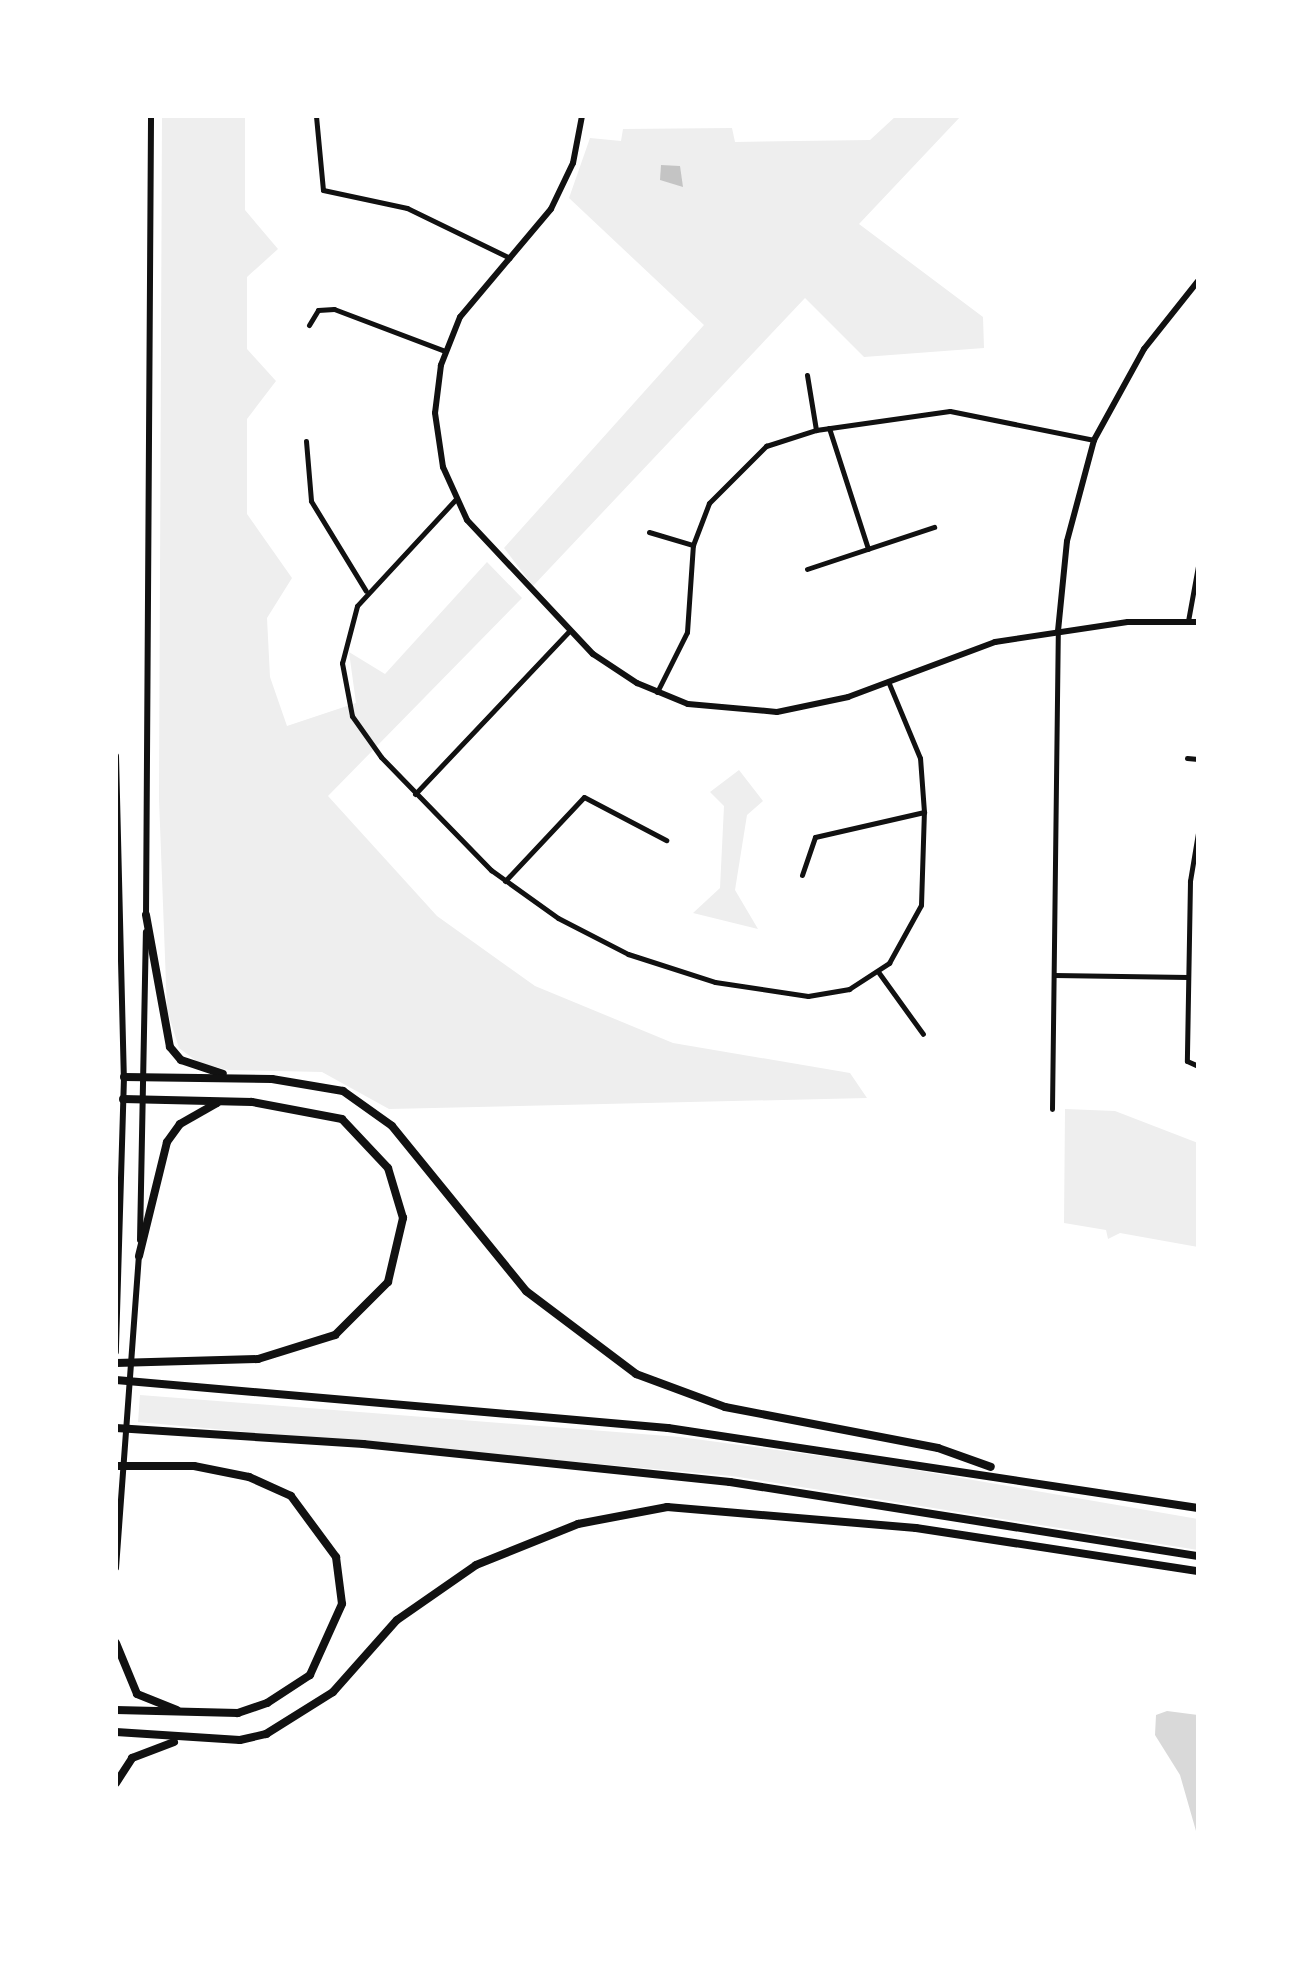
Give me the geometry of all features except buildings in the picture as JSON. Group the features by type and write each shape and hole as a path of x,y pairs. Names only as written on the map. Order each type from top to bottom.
{"highway":[{"path":"146,915 170,1047 199,1069 252,1079"},
{"path":"124,1077 312,1083 370,1108 526,1291 636,1374 725,1407 938,1448 1010,1474"},
{"path":"116,1363 228,1362 300,1350 355,1321 388,1282 403,1218 378,1152 334,1116 221,1101 123,1099"},
{"path":"139,1256 167,1142 180,1124 221,1101"},
{"path":"116,1380 587,1418 1010,1474 1198,1508"},
{"path":"116,1430 156,1430 730,1482 1198,1556"},
{"path":"116,1466 194,1466 270,1484 309,1512 336,1557 342,1604 310,1675 267,1703 198,1714 116,1710"},
{"path":"116,1732 240,1740 289,1723 333,1692 397,1620 451,1580 532,1539 602,1517 705,1507 916,1528 1198,1571"},
{"path":"116,1643 137,1694 198,1714"},
{"path":"116,1783 132,1758 153,1746 206,1739"}],"main road":[{"path":"116,1568 119,1483 139,1256 147,1078 151,116"},
{"path":"582,116 560,194 510,258 471,299 445,351 436,431 455,500 568,632 656,693 717,710 777,712 888,680 988,644 1058,631 1198,622"},
{"path":"1058,631 1067,541 1094,440 1144,349 1198,281"},
{"path":"116,756 124,1077 116,1352"}],"street":[{"path":"316,116 319,187 407,208 510,258"},
{"path":"309,325 318,310 334,309 445,351"},
{"path":"807,375 816,430"},
{"path":"656,693 687,632 693,545 709,503 766,446 816,430 964,412 1094,440"},
{"path":"829,428 868,549"},
{"path":"306,441 314,509 366,591"},
{"path":"455,500 366,591 344,644 345,694 363,735 415,794 505,881 591,937 656,965 746,988 828,994 879,973 904,945 918,913 924,812 920,758 888,680"},
{"path":"807,569 934,527"},
{"path":"649,532 693,545"},
{"path":"1188,621 1198,566"},
{"path":"1052,1109 1058,631"},
{"path":"415,794 568,632"},
{"path":"1187,758 1198,759"},
{"path":"505,881 584,797 666,840"},
{"path":"802,875 815,837 924,812"},
{"path":"1198,833 1188,977 1187,1061 1198,1066"},
{"path":"879,973 923,1034"},
{"path":"1054,975 1188,977"}],"shaded area":[{"path":"162,116 245,116 245,210 278,249 247,277 247,349 276,381 247,419 247,514 292,578 267,618 270,677 287,726 356,703 349,652 385,674 487,562 522,598 328,796 437,916 535,986 673,1043 850,1073 867,1098 389,1109 322,1072 228,1070 199,1063 179,1048 167,1010 159,799"},
{"path":"896,116 961,116 859,224 983,317 984,348 864,357 805,298 533,586 504,548 704,325 569,198 590,138 621,141 623,129 732,128 735,142 870,140"},
{"path":"739,770 763,801 747,815 735,890 758,929 693,913 720,888 724,806 710,792"},
{"path":"1065,1109 1115,1111 1198,1143 1198,1247 1120,1233 1108,1239 1106,1230 1064,1223"},
{"path":"140,1395 680,1437 880,1464 1198,1519 1198,1550 732,1476 138,1422"},
{"path":"1167,1711 1198,1715 1198,1838 1180,1775 1155,1735 1156,1715"}]}
